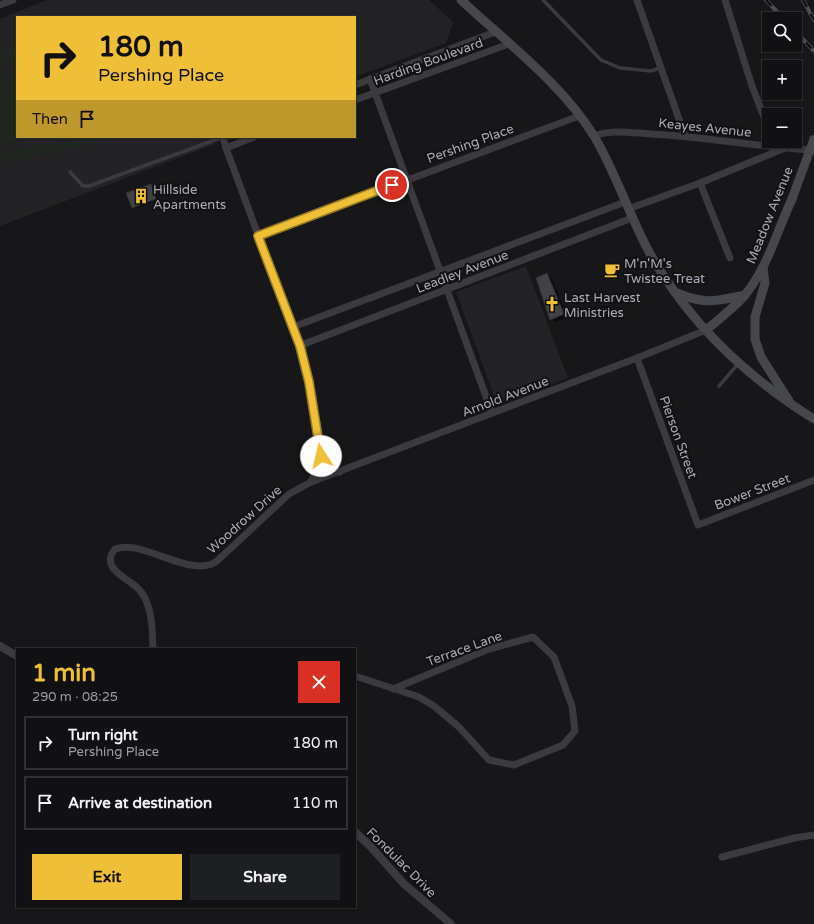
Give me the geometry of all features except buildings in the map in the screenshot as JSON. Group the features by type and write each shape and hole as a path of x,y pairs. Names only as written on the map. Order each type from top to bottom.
{"main road":[{"path":"461,0 550,83 579,116 594,136 632,218 656,262 675,292 706,330 738,364 789,403 814,419"},
{"name":"Meadow Avenue","path":"706,330 745,295 763,267 792,199 814,139"},
{"path":"763,267 765,283 754,317 755,339 761,357 789,403"},
{"path":"675,292 701,302 715,301 745,295"}],"street":[{"path":"0,5 13,0"},
{"path":"637,0 685,136"},
{"path":"724,0 762,112"},
{"name":"Harding Boulevard","path":"356,85 495,32"},
{"name":"Harding Boulevard","path":"356,100 509,44"},
{"path":"370,79 492,413"},
{"name":"Pershing Place","path":"258,236 579,116"},
{"name":"Keayes Avenue","path":"594,136 606,131 762,143"},
{"path":"223,138 258,236 300,346 309,382 321,456 311,482"},
{"path":"226,148 251,138"},
{"name":"Keayes Avenue","path":"785,148 814,150"},
{"name":"Leadley Avenue","path":"293,328 440,271 627,206 700,183 785,148"},
{"path":"700,183 730,258"},
{"name":"Leadley Avenue","path":"300,346 632,218"},
{"name":"Arnold Avenue","path":"311,482 637,358 706,330"},
{"name":"Pierson Street","path":"637,358 698,525"},
{"path":"321,456 340,472"},
{"name":"Bower Street","path":"698,525 814,480"},
{"name":"Woodrow Drive","path":"153,648 150,612 146,600 131,582 113,570 110,560 114,551 125,547 182,563 200,566 211,565 218,561 289,494 311,482"},
{"name":"Terrace Lane","path":"356,676 393,689 420,698 445,714 489,760 514,765 563,745 575,731 572,706 554,657 533,638 489,649 393,689"},
{"path":"0,646 16,655"},
{"name":"Fondulac Drive","path":"356,833 371,847 404,884 451,924"},
{"path":"722,857 794,838 814,835"}],"lane":[{"path":"543,0 601,60 620,68 651,71 661,68"},
{"path":"70,172 83,186 89,186 220,138"},
{"path":"719,386 738,364"}],"shaded area":[{"path":"47,0 429,0 453,22 446,43 356,77 356,16 16,16 16,138 212,138 215,144 0,226 0,19"},
{"path":"16,46 16,58 0,67 0,55"},
{"path":"16,73 16,138 20,138 0,146 0,80"},
{"path":"82,138 102,138 94,143 0,163 0,154"},
{"path":"526,266 568,378 497,404 456,292"}],"railway":[{"path":"766,0 777,12"},
{"path":"803,0 814,20"},
{"path":"802,38 814,51"}],"place":[{"name":"Hillside Apartments","path":"141,196"},
{"name":"M'n'M's Twistee Treat","path":"612,270"},
{"name":"Last Harvest Ministries","path":"552,304"}],"route":[{"path":"321,456 309,382 300,346 258,236 392,185"}]}
